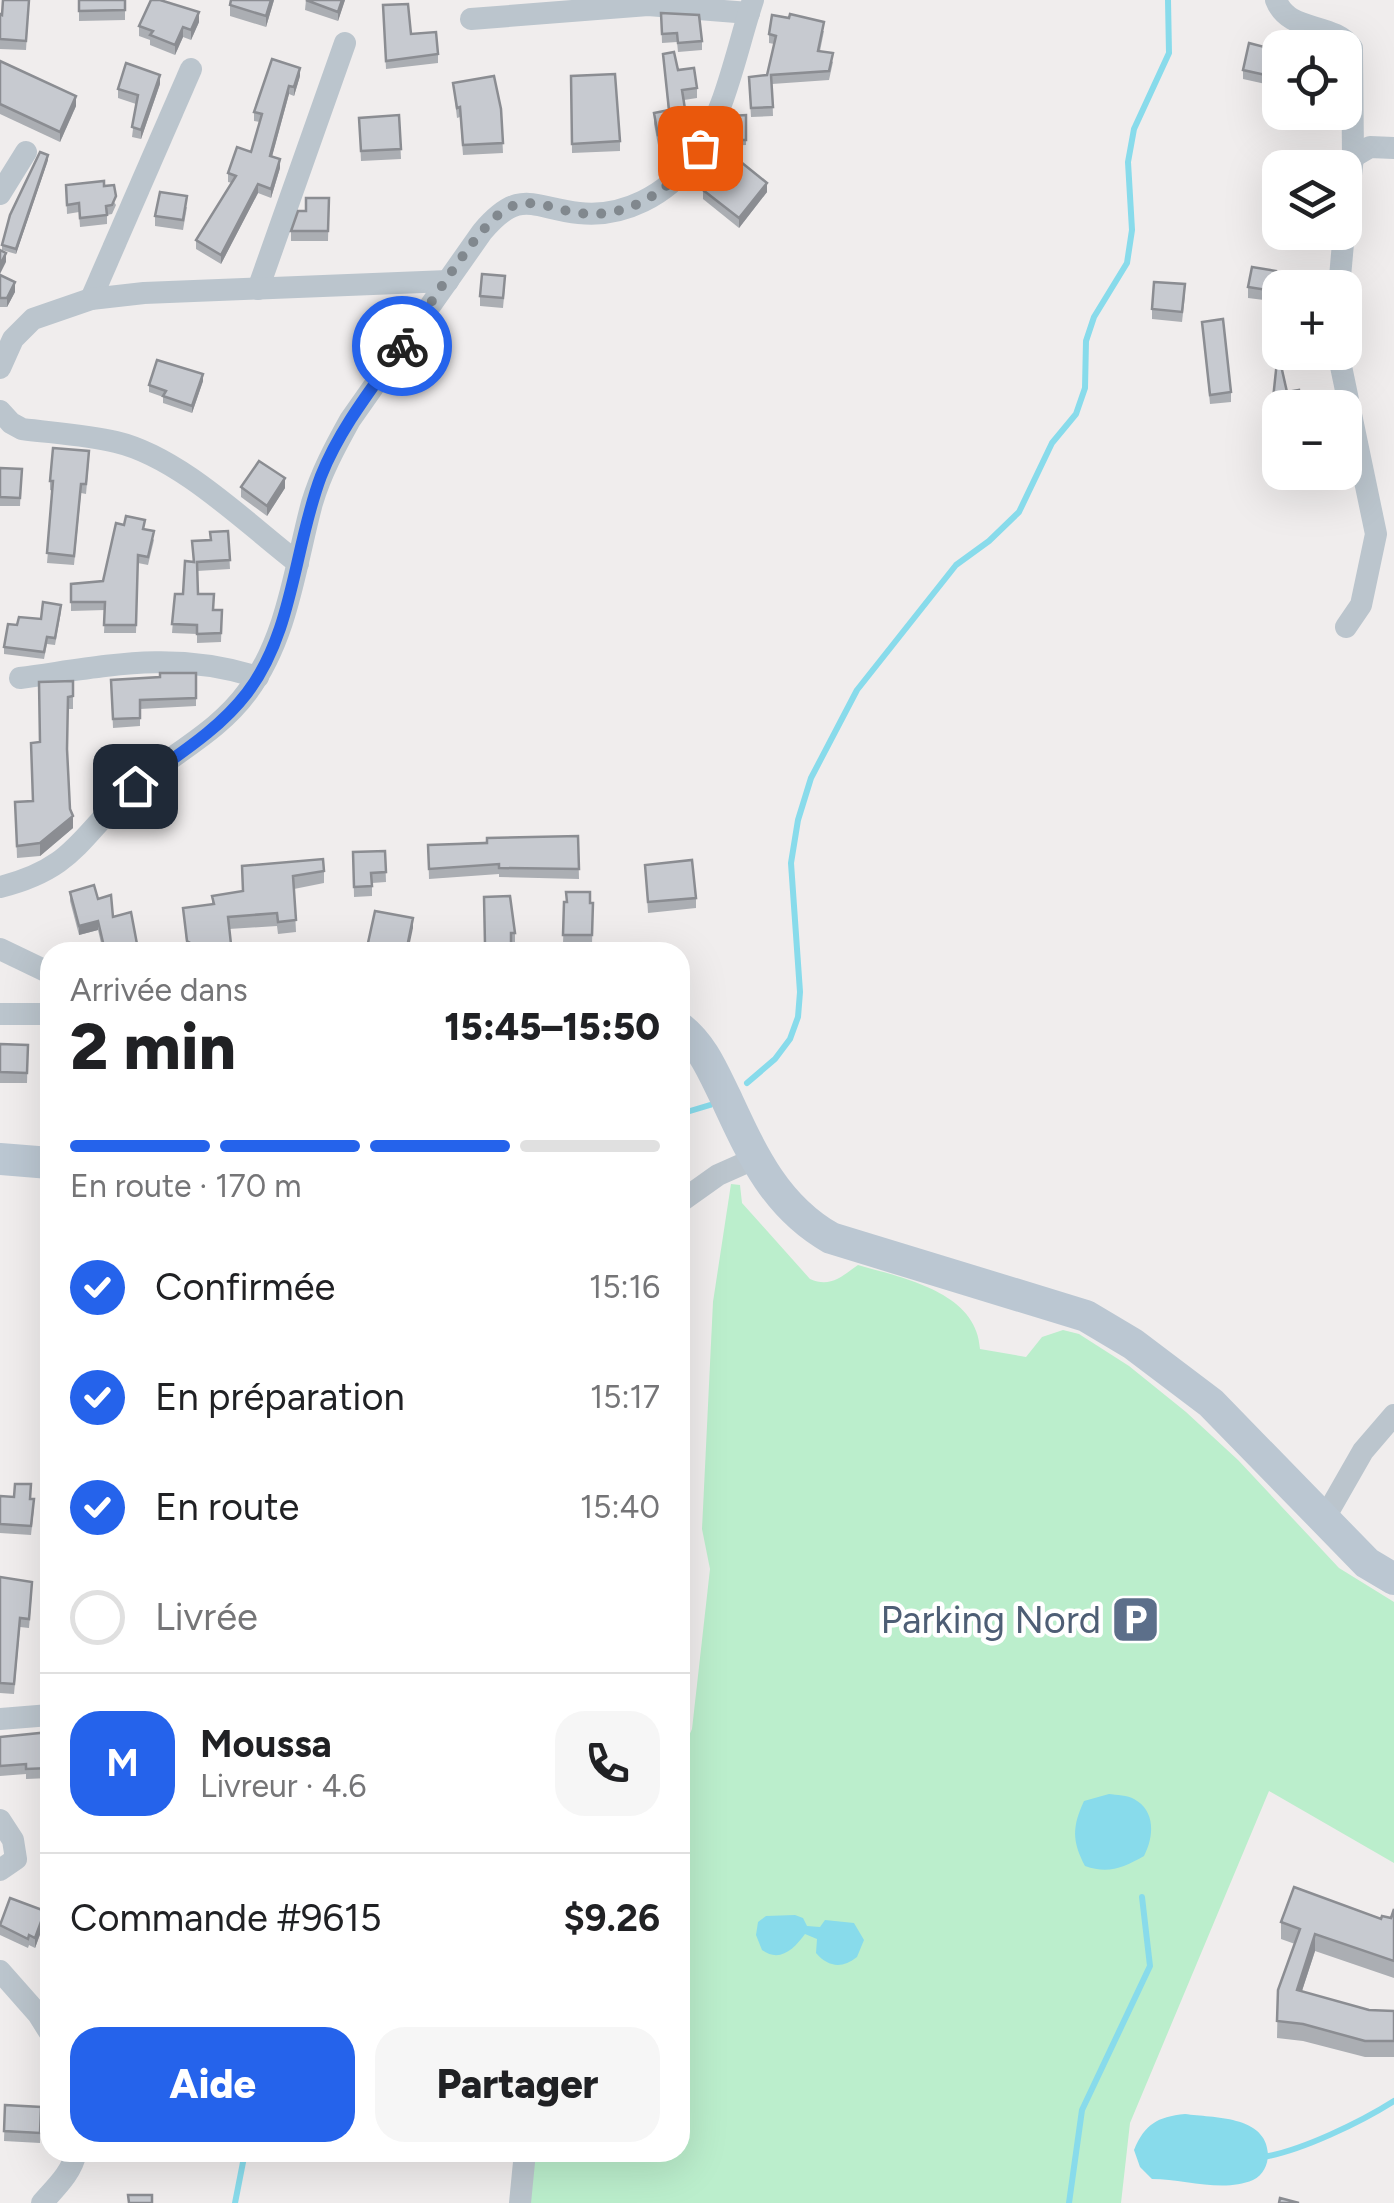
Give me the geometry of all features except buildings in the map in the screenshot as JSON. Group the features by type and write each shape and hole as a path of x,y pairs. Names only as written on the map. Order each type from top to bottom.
{"main road":[{"path":"690,1035 708,1061 754,1159 780,1198 807,1224 830,1238 1086,1316 1133,1344 1211,1403 1323,1521 1367,1563 1394,1578"},
{"path":"0,1159 40,1162"}],"street":[{"path":"1276,0 1291,20 1341,36 1352,48 1353,150"},
{"path":"0,887 36,876 72,854 135,786 218,724 258,677 284,616 312,502 334,448 492,221 510,207 544,204 594,214 620,210 662,192 700,148 719,104 751,6 648,4 471,19"},
{"path":"258,289 345,43"},
{"path":"91,299 191,69"},
{"path":"1362,151 1370,146 1394,148"},
{"path":"0,194 26,152"},
{"path":"0,368 13,339 32,319 91,299 144,293 448,281"},
{"path":"1342,370 1376,534 1361,606 1346,628"},
{"path":"0,410 22,429 118,442 156,460 190,479 298,563"},
{"path":"20,678 167,660 224,666 258,677"},
{"path":"0,949 40,969"},
{"path":"0,1014 40,1014"},
{"path":"690,1195 718,1175 754,1159"},
{"path":"1323,1521 1363,1451 1394,1415"},
{"path":"0,1719 40,1716"},
{"path":"0,1820 17,1850 16,1860 0,1870"},
{"path":"0,1971 40,2017"},
{"path":"42,2203 74,2162"},
{"path":"520,2203 524,2162"}],"green space":[{"path":"731,1184 740,1185 742,1203 810,1279 829,1282 858,1265 916,1282 935,1290 966,1314 976,1330 980,1349 1026,1357 1042,1337 1063,1330 1079,1334 1129,1366 1186,1412 1238,1460 1339,1568 1394,1602 1394,1863 1269,1791 1130,2123 1121,2203 527,2203 533,2162 690,2162 690,1734 710,1569 702,1529 713,1302"}],"water":[{"path":"1109,1794 1129,1797 1141,1804 1151,1825 1144,1856 1108,1870 1085,1866 1076,1841 1076,1826 1084,1801"},
{"path":"766,1916 803,1918 807,1926 820,1927 825,1920 854,1923 864,1940 857,1957 841,1965 830,1964 816,1953 817,1939 805,1934 781,1955 762,1950 756,1935 758,1922"},
{"path":"1185,2114 1236,2121 1258,2132 1268,2154 1262,2172 1253,2180 1229,2185 1152,2179 1140,2167 1134,2150 1138,2141 1153,2123"}],"waterway":[{"path":"747,1083 775,1059 790,1039 798,1017 800,992 791,863 798,820 811,778 857,690 956,565 1019,512 1052,443 1076,414 1085,388 1086,341 1094,317 1127,263 1132,230 1128,162 1134,129 1169,53 1168,0"},
{"path":"690,1111 710,1105"},
{"path":"1069,2203 1082,2110 1150,1966 1142,1897"},
{"path":"1263,2157 1330,2135 1394,2101"},
{"path":"235,2203 243,2162"}],"way so far":[{"path":"402,346 482,232 500,213 533,203 576,213 620,210 662,192 700,148"}],"place":[{"name":"Parking Nord","path":"1136,1620"}],"route":[{"path":"135,786 202,739 258,677 284,616 322,475 350,420 402,346"}]}
